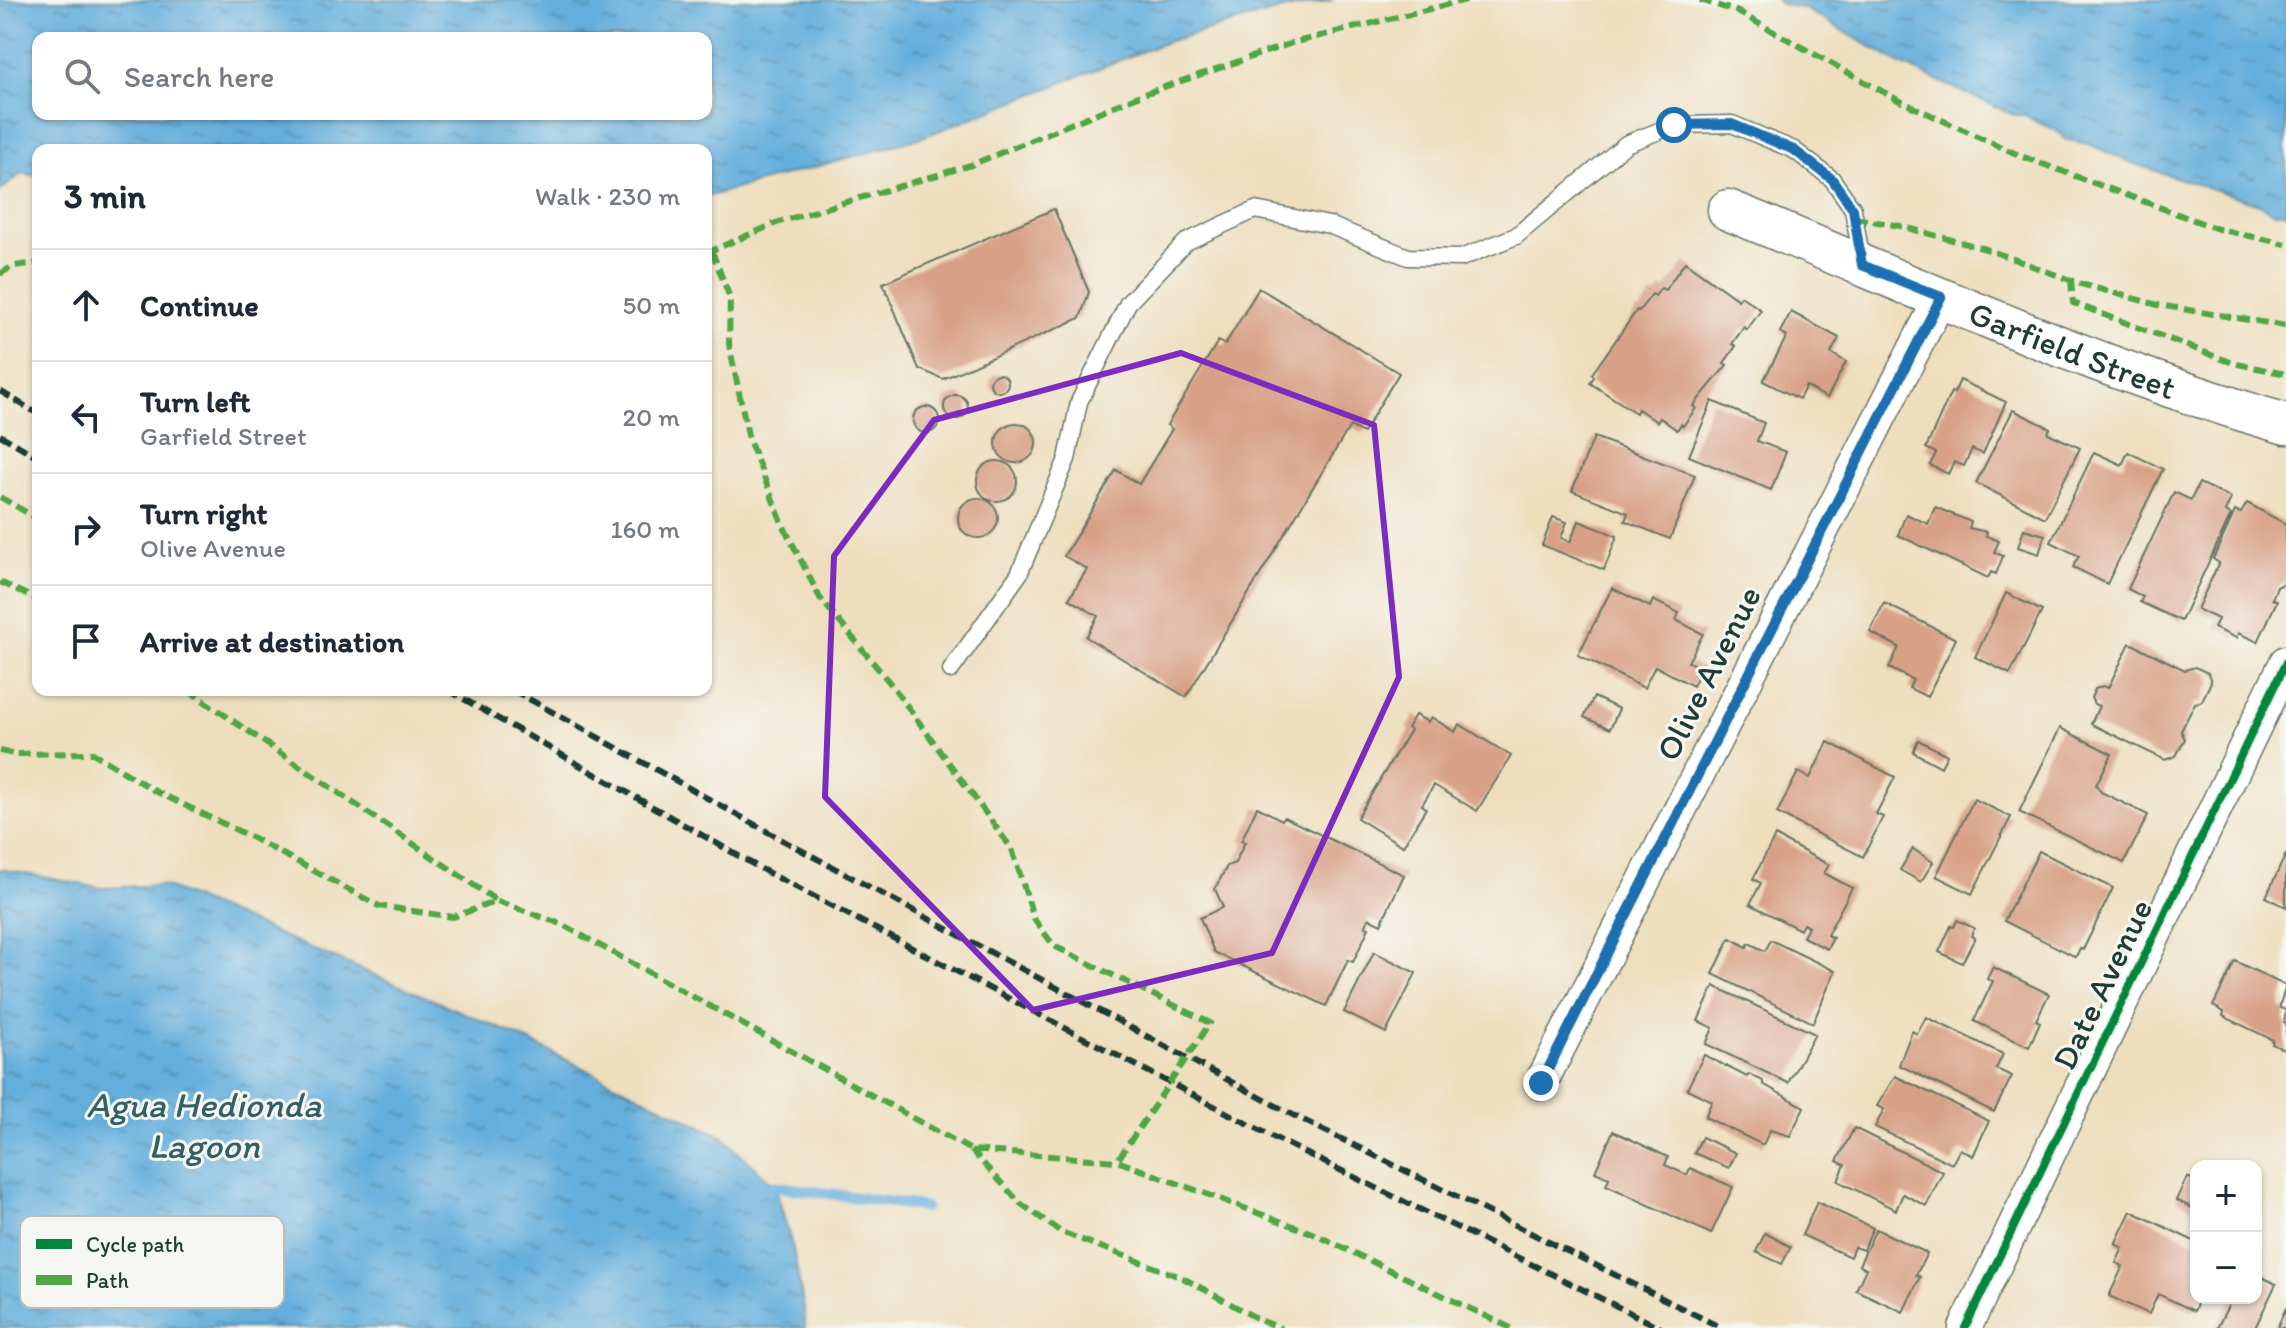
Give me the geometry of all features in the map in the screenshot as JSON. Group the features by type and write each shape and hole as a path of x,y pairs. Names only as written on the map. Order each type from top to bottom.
{"street":[{"name":"Garfield Street","path":"1728,210 2055,346 2213,403 2286,424"},
{"name":"Olive Avenue","path":"1541,1083 1941,297"},
{"name":"Date Avenue","path":"1965,1328 2286,662"}],"lane":[{"path":"951,670 1019,574 1067,459 1079,402 1128,303 1186,242 1255,210 1329,225 1408,257 1461,258 1516,236 1626,144 1674,125 1732,124 1794,150 1832,179 1853,209 1862,265"}],"highlighted area":[{"path":"1181,353 1374,425 1399,677 1272,953 1033,1010 825,797 834,556 934,420"}],"water":[{"path":"0,0 1333,0 1280,10 1169,41 920,138 712,195 712,144 32,144 32,175 22,173 0,191"},
{"path":"1776,0 2286,0 2286,213 2275,213 2259,204 2135,164 2088,144 2064,139 2056,131 2026,115 2014,115 1903,65 1803,8 1780,4"},
{"name":"Agua Hedionda Lagoon","path":"0,869 101,888 162,885 518,1036 722,1136 775,1186 793,1249 805,1314 805,1328 0,1328"}],"building":[{"path":"1054,209 1089,292 1080,318 943,379 919,369 883,283"},
{"path":"1685,262 1738,300 1741,296 1761,310 1732,344 1736,346 1724,363 1727,365 1677,430 1660,418 1657,422 1638,409 1636,413 1590,383 1594,377 1592,374 1637,310 1652,294 1655,296 1661,288 1665,290"},
{"path":"1259,288 1399,373 1363,433 1350,426 1186,697 1086,637 1098,616 1069,599 1087,569 1064,556 1116,470 1139,484 1172,429 1167,425 1218,341 1225,345"},
{"path":"1791,312 1839,338 1831,353 1846,362 1827,398 1806,386 1799,399 1763,381 1787,336 1780,332"},
{"path":"995,374 1003,374 1008,383 1006,390 995,392 990,387 990,379"},
{"path":"1960,380 2006,402 1983,454 1972,449 1964,466 1954,462 1948,474 1930,465 1936,453 1926,448 1951,392 1954,393"},
{"path":"956,395 965,398 968,407 965,416 956,419 947,416 944,407 947,398"},
{"path":"1712,401 1764,423 1757,441 1786,452 1771,490 1689,456"},
{"path":"926,407 935,411 939,420 935,429 926,433 917,429 913,420 917,411"},
{"path":"2013,410 2050,428 2048,433 2080,448 2045,518 1976,483"},
{"path":"1016,423 1030,429 1036,443 1030,457 1016,463 1002,457 996,443 1002,429"},
{"path":"1594,437 1695,475 1670,539 1625,521 1628,513 1572,491"},
{"path":"2094,452 2122,465 2128,452 2163,469 2107,584 2073,567 2079,556 2051,542"},
{"path":"997,461 1011,467 1017,481 1011,495 997,501 983,495 977,481 983,467"},
{"path":"2199,483 2231,498 2225,512 2231,515 2181,621 2140,602 2143,597 2128,589 2174,492 2191,500"},
{"path":"978,498 992,504 998,518 992,532 978,538 964,532 958,518 964,504"},
{"path":"2247,503 2286,524 2286,578 2277,587 2272,599 2277,601 2258,642 2238,633 2236,638 2214,628 2218,619 2197,609 2219,563 2213,559 2235,511 2241,513"},
{"path":"1935,507 1971,522 1969,528 1987,532 1986,536 1999,541 1994,552 2003,556 1996,574 1991,572 1988,578 1898,535 1906,514 1928,524"},
{"path":"1553,517 1567,522 1561,538 1570,542 1579,521 1617,536 1604,570 1542,545"},
{"path":"2024,529 2045,535 2039,554 2018,547"},
{"path":"1612,588 1650,607 1653,600 1679,613 1676,620 1703,634 1688,662 1702,668 1693,686 1655,666 1644,688 1578,655"},
{"path":"2006,593 2042,611 2010,674 1975,657"},
{"path":"1884,603 1956,639 1927,697 1909,688 1913,680 1889,668 1899,647 1870,632"},
{"path":"2130,643 2185,670 2195,667 2208,673 2211,682 2202,701 2195,703 2181,731 2185,739 2176,756 2165,760 2091,724 2099,706 2091,698 2095,689 2108,688"},
{"path":"1594,697 1619,709 1610,729 1584,717"},
{"path":"1415,715 1428,722 1431,717 1455,732 1459,724 1511,756 1477,811 1434,785 1422,805 1426,808 1403,846 1357,818 1410,730 1407,728"},
{"path":"2060,728 2112,754 2096,785 2101,792 2148,815 2124,863 2019,812"},
{"path":"1918,740 1947,755 1941,767 1913,752"},
{"path":"1828,742 1895,777 1876,814 1883,817 1863,857 1777,813 1798,772 1810,778"},
{"path":"1974,799 2011,817 1972,894 1936,876"},
{"path":"1257,807 1404,875 1381,924 1369,918 1365,927 1369,928 1353,962 1348,960 1326,1006 1214,952 1200,918 1223,907 1215,889 1227,866 1235,863 1245,842 1241,841"},
{"path":"1775,836 1829,865 1824,873 1852,888 1827,935 1833,938 1827,949 1803,937 1808,927 1803,924 1800,930 1750,904 1761,883 1753,879"},
{"path":"1913,849 1933,862 1921,882 1900,870"},
{"path":"2039,851 2113,888 2083,950 2080,948 2076,957 2004,921"},
{"path":"2286,854 2286,907 2266,897"},
{"path":"1957,920 1974,928 1971,936 1975,938 1962,963 1939,952"},
{"path":"1730,938 1747,947 1749,943 1765,951 1771,940 1835,971 1813,1023 1713,974"},
{"path":"1374,952 1416,973 1386,1033 1344,1012"},
{"path":"2235,961 2286,986 2280,1008 2286,1010 2286,1051 2272,1044 2273,1040 2223,1016 2224,1012 2213,1006"},
{"path":"1993,967 2049,994 2036,1020 2040,1022 2029,1047 1974,1021 1993,981 1987,979"},
{"path":"1714,986 1815,1034 1788,1083 1706,1044 1713,1028 1698,1021"},
{"path":"1926,1017 2003,1054 1996,1069 2012,1076 1994,1112 1899,1065 1912,1031 1917,1034"},
{"path":"1704,1055 1747,1077 1749,1074 1763,1081 1763,1084 1804,1107 1790,1136 1770,1130 1763,1145 1705,1117 1712,1101 1687,1089"},
{"path":"1895,1076 1989,1121 1973,1156 1960,1149 1952,1164 1875,1127 1884,1109 1877,1106"},
{"path":"1854,1128 1943,1172 1926,1206 1903,1194 1896,1210 1838,1181 1845,1165 1837,1161"},
{"path":"1613,1131 1668,1157 1665,1165 1687,1175 1690,1168 1733,1187 1711,1234 1606,1185 1609,1178 1595,1172"},
{"path":"1702,1137 1736,1153 1729,1168 1694,1153"},
{"path":"2187,1177 2190,1178 2190,1207 2176,1200"},
{"path":"1817,1202 1873,1228 1863,1250 1854,1247 1850,1257 1802,1235"},
{"path":"2131,1211 2190,1239 2190,1304 2197,1304 2194,1311 2158,1294 2149,1314 2109,1296 2123,1266 2116,1263 2123,1248 2115,1244"},
{"path":"1876,1229 1927,1253 1916,1275 1920,1277 1903,1312 1856,1290 1866,1269 1859,1265"},
{"path":"1765,1233 1791,1247 1782,1264 1756,1252"},
{"path":"2262,1277 2276,1284 2255,1328 2217,1328 2229,1304 2262,1304"},
{"path":"2286,1308 2286,1328 2277,1328"}],"waterway":[{"path":"775,1186 925,1207"}],"railway":[{"path":"0,391 32,410"},
{"path":"0,435 32,454"},
{"path":"459,696 765,871 1279,1140 1661,1328"},
{"path":"524,696 786,842 1293,1115 1722,1328"}],"marked path":[{"path":"712,250 779,222 971,165 1138,96 1292,43 1466,0"},
{"path":"1700,0 1736,11 1898,100 2021,156 2218,229 2286,244"},
{"path":"1855,218 1900,226 1986,249 2081,284 2158,305 2286,326"},
{"path":"712,251 730,298 729,344 749,440 783,525 820,598 894,688 1012,849 1034,919 1054,946 1210,1023 1117,1161"},
{"path":"0,274 13,266 32,264"},
{"path":"2071,280 2073,303 2233,363 2286,374"},
{"path":"0,497 32,516"},
{"path":"0,582 32,597"},
{"path":"197,696 497,901"},
{"path":"0,751 14,754 93,753 155,791 251,837 379,906 453,917 497,901 561,924 971,1150 1117,1161 1312,1233 1511,1328"},
{"path":"971,1150 1020,1203 1061,1232 1183,1278 1281,1328"}],"cycle path":[{"path":"1541,1083 1941,297"},
{"path":"1965,1328 2286,662"}],"route":[{"path":"1541,1083 1941,297 1862,265 1853,209 1832,179 1794,150 1732,124 1674,125"}]}
